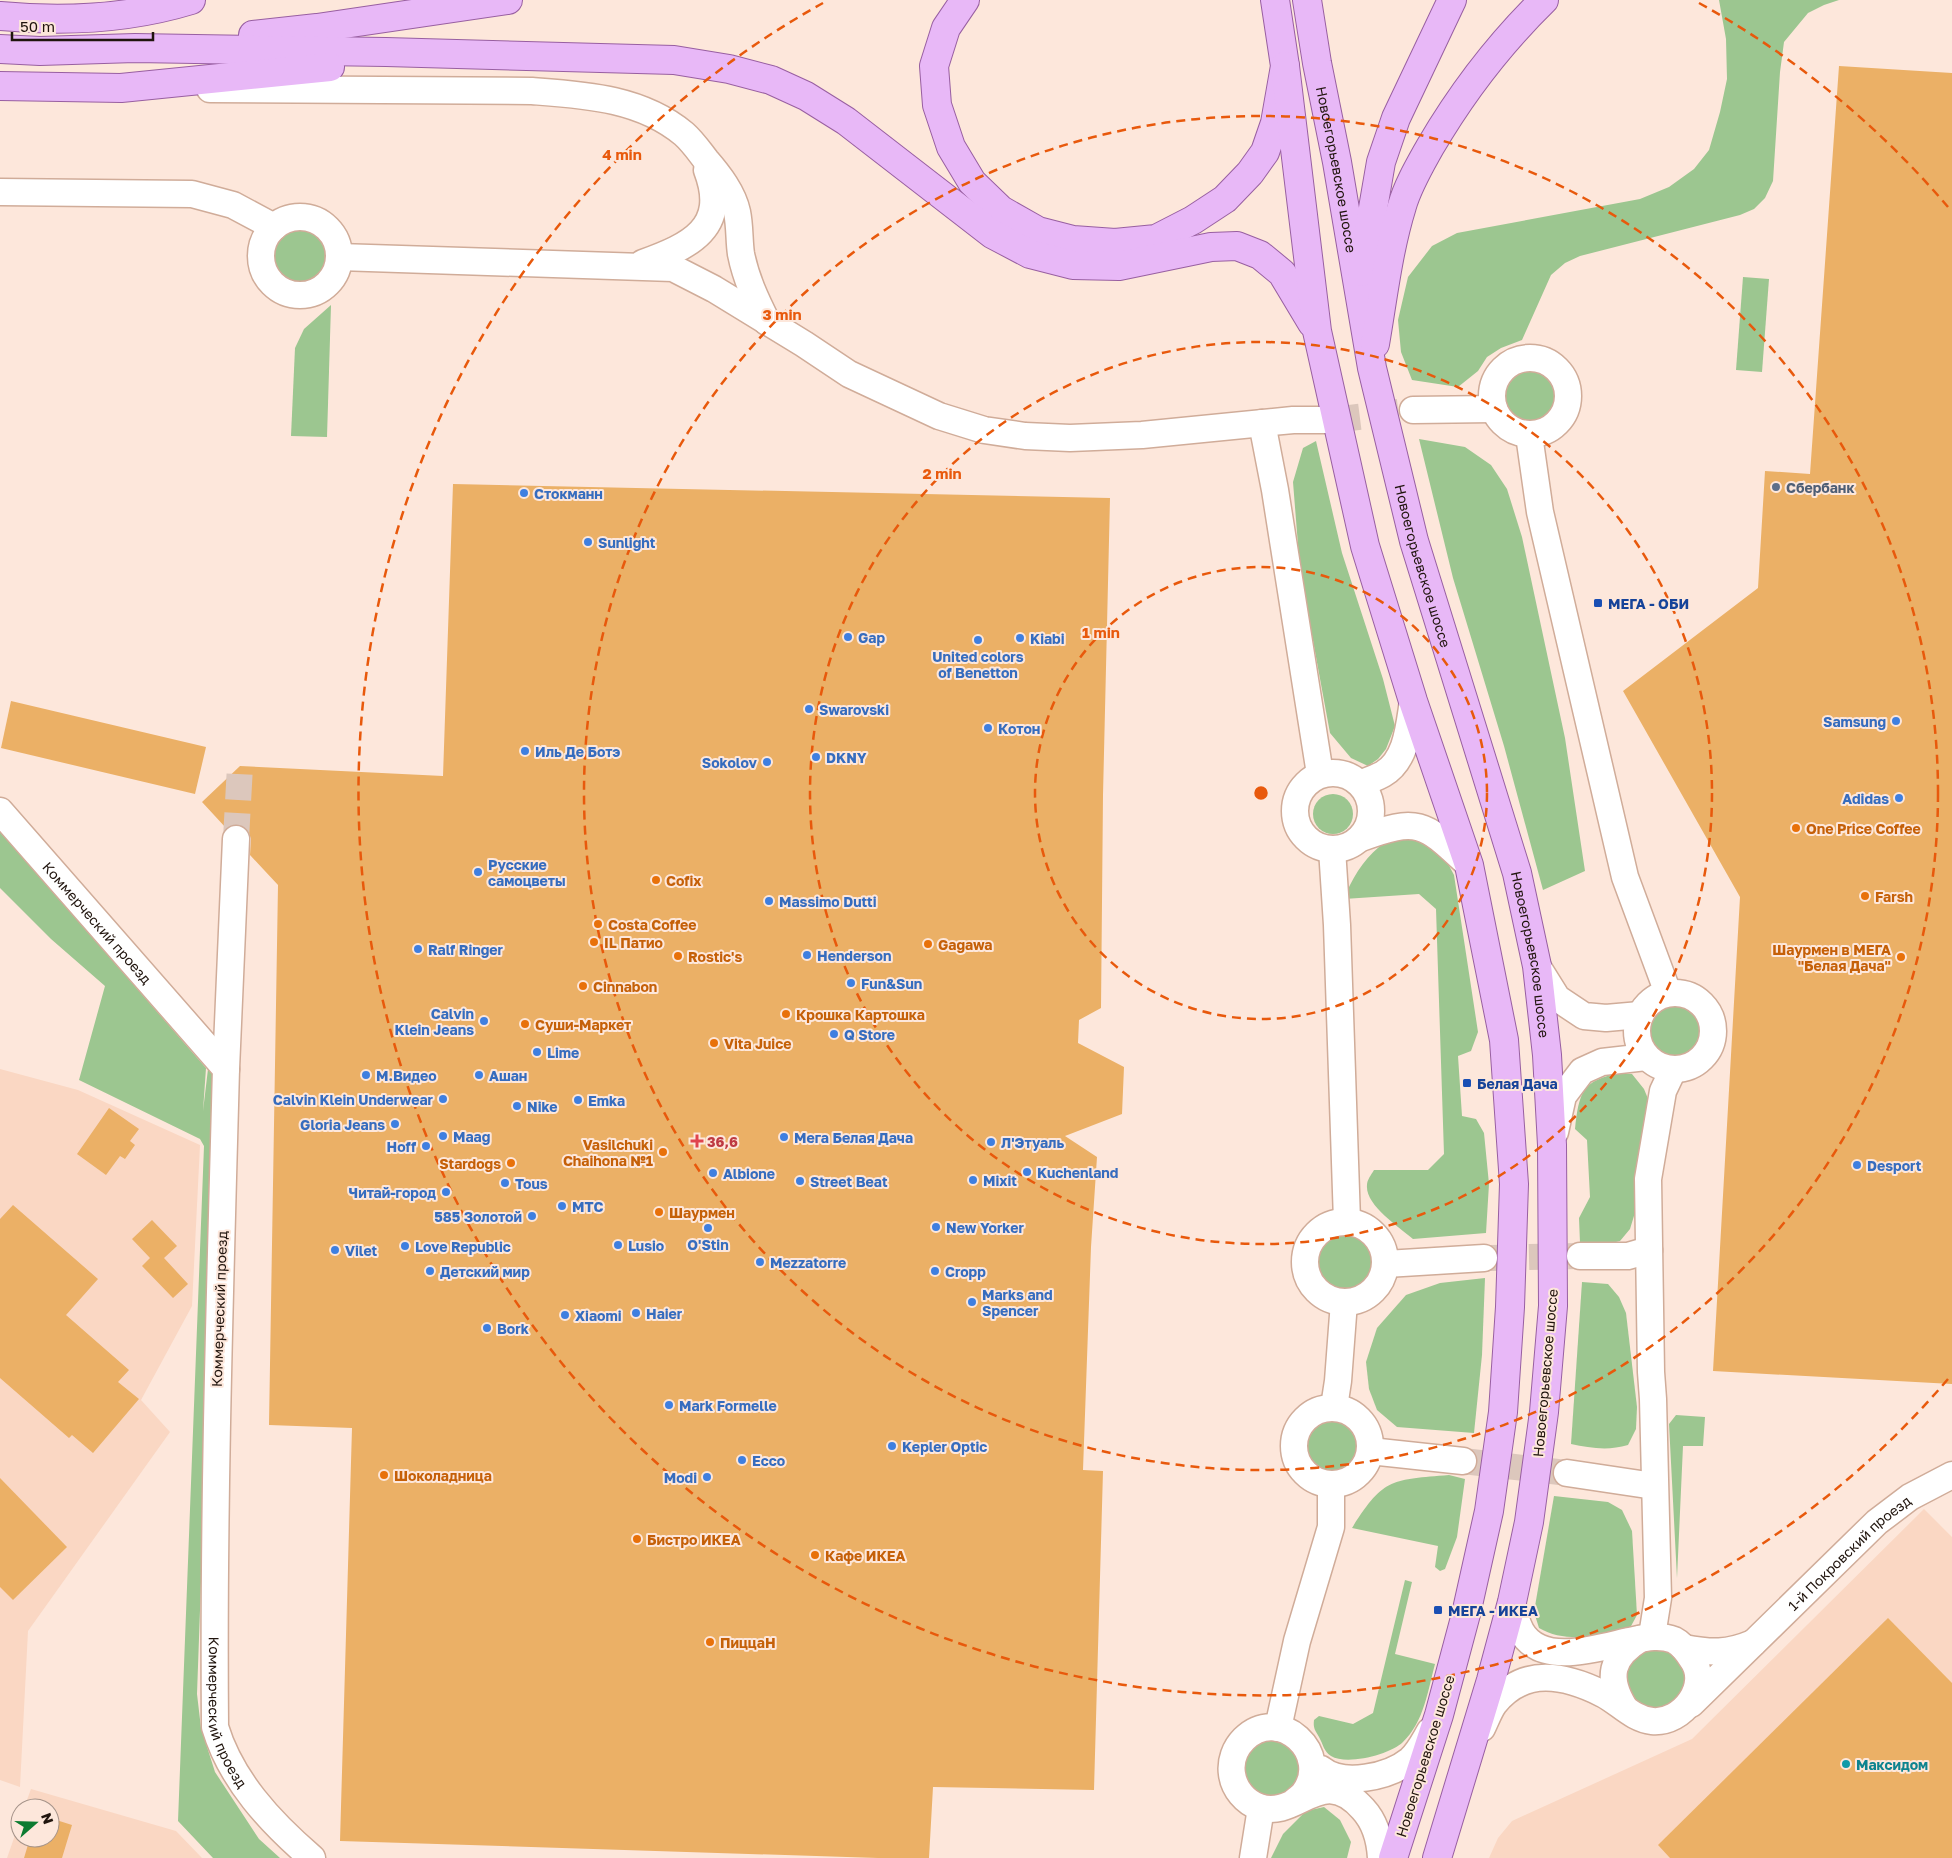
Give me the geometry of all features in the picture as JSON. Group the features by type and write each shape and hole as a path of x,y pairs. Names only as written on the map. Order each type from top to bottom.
{"main road":[{"path":"0,16 83,19 124,16 160,10 191,0"},
{"path":"135,48 317,28 508,0"},
{"path":"965,0 946,28 934,66 937,105 951,147 972,182 1001,210 1038,231 1072,240 1115,243 1156,239 1193,220 1225,199 1250,174 1265,152 1275,123 1285,66"},
{"name":"Новоегорьевское шоссе","path":"1275,0 1285,66 1317,331 1365,546 1413,701 1469,865 1504,1040 1514,1184 1510,1307 1503,1412 1489,1511 1466,1614 1439,1715 1393,1858"},
{"path":"1359,290 1381,162 1396,118 1452,0"},
{"path":"1372,368 1392,245 1402,204 1420,165 1444,123 1499,48 1544,0"},
{"name":"Новоегорьевское шоссе","path":"1308,11 1337,162 1372,368 1414,541 1517,873 1537,966 1547,1055 1552,1145 1553,1306 1545,1403 1529,1522 1512,1602 1472,1748 1437,1858"},
{"path":"0,49 40,51 135,48 386,52 674,60 729,69 771,80 806,96 846,121 992,234 1030,254 1073,265 1120,266 1211,247 1237,246 1260,255 1282,273 1317,331"},
{"path":"0,86 120,88 311,68 518,57"}],"street":[{"path":"120,88 532,91 584,95 620,101 654,115 683,133 718,174 731,196 737,213 741,254 746,273 753,293 768,322"},
{"path":"633,267 674,252 703,231 715,200 711,180 702,155"},
{"path":"0,192 192,194 233,205 274,227"},
{"path":"302,217 317,221 329,230 337,242 339,257 337,269 331,280 323,288 312,293 300,295 289,293 276,287 267,277 262,264 262,251 266,238 274,227 287,219 302,217"},
{"path":"339,257 673,268 714,289 849,374 939,416 984,430 1025,436 1070,438 1142,435 1293,420 1334,420"},
{"path":"1535,357 1550,362 1561,372 1568,386 1569,401 1564,415 1555,426 1543,433 1529,435 1514,431 1502,422 1494,410 1491,394 1495,378 1505,366 1520,358 1535,357"},
{"path":"1413,410 1494,410"},
{"path":"1275,490 1277,466 1293,420"},
{"path":"1262,423 1275,490 1320,774"},
{"path":"1529,435 1540,512 1625,877 1668,993"},
{"path":"1361,784 1383,774 1399,758 1407,737 1413,701"},
{"path":"1334,772 1349,775 1361,784 1369,796 1372,811 1369,826 1360,838 1348,847 1332,849 1318,846 1306,839 1298,827 1295,814 1297,797 1306,783 1320,774 1334,772"},
{"name":"Коммерческий проезд","path":"0,811 226,1070 217,1406 214,1727 221,1747 254,1800 274,1824 312,1858"},
{"path":"1360,838 1388,828 1407,824 1425,828 1440,838 1469,865"},
{"path":"226,1070 236,839"},
{"path":"1332,849 1337,925 1347,1221"},
{"path":"1537,966 1557,998 1584,1016 1606,1018 1640,1014"},
{"path":"1677,992 1691,996 1703,1004 1711,1017 1714,1033 1710,1047 1702,1059 1688,1067 1673,1070 1659,1066 1646,1057 1638,1044 1636,1028 1640,1014 1648,1003 1662,994 1668,993 1677,992"},
{"path":"1552,1145 1563,1096 1582,1072 1602,1062 1646,1057"},
{"path":"1624,1707 1615,1693 1613,1677 1617,1661 1627,1648 1646,1638 1658,1598 1648,1178 1664,1091 1673,1070"},
{"path":"1347,1221 1362,1225 1375,1235 1383,1248 1386,1264 1382,1279 1372,1292 1359,1300 1344,1302 1328,1298 1314,1289 1307,1274 1304,1258 1309,1244 1318,1231 1332,1223 1347,1221"},
{"path":"1580,1256 1628,1256 1649,1250"},
{"path":"1386,1264 1484,1258"},
{"path":"1334,1407 1338,1381 1344,1302"},
{"path":"1334,1407 1349,1411 1362,1421 1369,1435 1370,1451 1366,1464 1357,1475 1345,1482 1331,1485 1317,1482 1306,1474 1297,1463 1294,1450 1294,1436 1309,1415 1321,1409 1334,1407"},
{"path":"1370,1451 1463,1461"},
{"path":"1567,1473 1654,1486"},
{"name":"1-й Покровский проезд","path":"1685,1710 1877,1522 1910,1497 1952,1475"},
{"path":"1278,1728 1286,1684 1330,1527 1331,1485"},
{"path":"1472,1748 1493,1705 1519,1683 1538,1677 1557,1677 1602,1694 1637,1717 1654,1721 1670,1718 1685,1710 1695,1696 1698,1678 1694,1662 1684,1648 1675,1641 1663,1637 1646,1638 1584,1651 1544,1650 1531,1643 1522,1632 1516,1619 1512,1602"},
{"name":"1-й Покровский проезд","path":"1684,1648 1707,1652 1721,1652 1737,1649 1754,1642"},
{"path":"1381,1858 1381,1848 1376,1830 1368,1814 1356,1801 1346,1794 1322,1791 1312,1793 1278,1808 1261,1808 1250,1803 1241,1795 1235,1785 1232,1773 1232,1758 1238,1745 1249,1734 1262,1728 1278,1728 1291,1732 1301,1740 1321,1770 1329,1775 1350,1778 1379,1774 1398,1768 1410,1760 1420,1749 1439,1715"},
{"path":"1293,1803 1304,1793 1310,1780 1312,1766 1309,1751"},
{"path":"1253,1858 1261,1808"}],"shaded area":[{"path":"0,1069 78,1090 200,1145 192,1306 141,1400 170,1432 28,1631 20,1787 0,1780"},
{"path":"1924,1509 1952,1537 1952,1858 1489,1858 1498,1838 1512,1821 1692,1739"},
{"path":"31,1789 176,1831 202,1858 7,1858 11,1848 60,1848 60,1798 28,1798"}],"green space":[{"path":"1719,0 1839,0 1808,13 1784,42 1780,72 1773,181 1765,198 1754,209 1740,215 1580,256 1565,263 1551,275 1522,340 1501,348 1487,357 1478,371 1458,387 1412,380 1401,352 1398,320 1408,277 1432,246 1457,233 1640,199 1669,187 1694,169 1709,150 1727,79 1726,39"},
{"path":"294,226 306,226 317,231 325,239 330,250 328,268 317,281 306,286 294,286 283,281 275,273 270,262 270,250 275,239 283,231"},
{"path":"1743,277 1769,279 1762,372 1736,370"},
{"path":"331,305 327,437 291,436 295,348 304,329"},
{"path":"1524,368 1536,368 1551,376 1559,391 1559,403 1551,418 1536,426 1524,426 1509,418 1501,403 1501,391 1509,376"},
{"path":"1419,439 1465,447 1491,465 1507,489 1522,537 1565,738 1585,871 1543,890 1504,746 1453,578"},
{"path":"1316,441 1342,553 1383,679 1395,726 1386,749 1378,759 1368,766 1351,758 1330,733 1300,570 1293,482 1303,448"},
{"path":"1333,794 1347,800 1353,814 1347,828 1333,834 1319,828 1313,814 1319,800"},
{"path":"0,831 206,1068 203,1111 208,1069 219,1080 197,1694 201,1728 215,1772 259,1839 280,1858 213,1858 178,1821 204,1146 200,1139 79,1080 105,986 51,939 0,888"},
{"path":"1400,837 1416,838 1445,858 1454,875 1478,1032 1471,1051 1458,1056 1462,1116 1476,1119 1484,1133 1489,1184 1486,1233 1413,1239 1384,1215 1371,1200 1368,1193 1368,1181 1374,1170 1428,1170 1444,1154 1436,909 1419,894 1344,899 1354,878 1373,852 1386,842"},
{"path":"1674,1002 1691,1007 1699,1015 1704,1032 1699,1049 1691,1057 1674,1062 1657,1057 1649,1049 1644,1032 1649,1015 1657,1007"},
{"path":"1620,1073 1632,1074 1644,1089 1651,1106 1637,1206 1630,1229 1620,1241 1604,1245 1580,1243 1579,1218 1590,1197 1587,1140 1575,1129 1578,1106 1581,1097 1590,1084 1607,1076"},
{"path":"1345,1231 1357,1234 1367,1240 1373,1250 1376,1262 1373,1274 1367,1284 1357,1290 1345,1293 1333,1290 1323,1284 1317,1274 1314,1262 1317,1250 1323,1240 1333,1234"},
{"path":"1485,1278 1482,1355 1474,1433 1397,1427 1377,1410 1369,1389 1366,1362 1377,1328 1406,1295 1440,1283"},
{"path":"1582,1282 1608,1284 1619,1297 1626,1313 1637,1407 1636,1429 1628,1445 1621,1447 1592,1448 1571,1444"},
{"path":"1676,1415 1705,1417 1703,1446 1683,1446 1677,1578 1669,1424"},
{"path":"1328,1418 1338,1418 1348,1422 1356,1430 1360,1445 1356,1460 1348,1468 1338,1472 1328,1472 1318,1468 1310,1460 1306,1450 1306,1440 1310,1430 1318,1422"},
{"path":"1449,1475 1465,1479 1457,1537 1445,1569 1440,1571 1435,1567 1438,1546 1352,1528 1373,1499 1391,1484 1414,1478"},
{"path":"1554,1496 1608,1502 1622,1510 1632,1531 1637,1615 1630,1628 1596,1636 1572,1637 1550,1633 1539,1628 1534,1612"},
{"path":"1405,1580 1412,1582 1395,1654 1435,1664 1421,1715 1403,1742 1389,1751 1358,1759 1338,1759 1331,1756 1325,1750 1315,1731 1314,1720 1319,1716 1353,1724 1373,1713"},
{"path":"1650,1647 1677,1657 1687,1684 1676,1705 1653,1712 1631,1703 1623,1669 1629,1658"},
{"path":"1262,1740 1284,1740 1299,1754 1301,1776 1291,1789 1280,1796 1271,1797 1262,1794 1247,1781 1243,1772 1243,1762 1248,1753"},
{"path":"1324,1807 1340,1820 1351,1842 1347,1858 1271,1858 1283,1834 1306,1811"}],"building":[{"path":"1839,66 1952,73 1952,1384 1713,1371 1740,897 1623,691 1758,588 1765,471 1810,474"},
{"path":"453,484 1110,498 1103,795 1101,1008 1079,1020 1078,1043 1124,1067 1122,1114 1065,1136 1097,1157 1091,1247 1083,1470 1103,1471 1094,1790 933,1787 929,1858 340,1841 352,1428 269,1425 278,885 250,855 251,839 244,827 236,824 226,828 202,802 240,766 443,776"},
{"path":"11,701 206,747 195,794 1,748"},
{"path":"109,1108 139,1129 130,1141 135,1145 125,1159 120,1156 106,1175 77,1154"},
{"path":"13,1205 98,1279 66,1315 129,1370 118,1382 139,1399 93,1453 72,1435 69,1438 0,1378 0,1219"},
{"path":"152,1220 177,1246 164,1258 188,1284 173,1298 142,1266 150,1258 132,1239"},
{"path":"0,1478 67,1547 13,1600 0,1587"},
{"name":"Максидом","path":"1888,1618 1952,1683 1952,1858 1670,1858 1658,1845"},
{"path":"60,1821 72,1825 62,1858 24,1858 27,1848 60,1848"}],"tunnel":[{"path":"1334,420 1413,410"},
{"path":"236,839 240,766"},
{"path":"1490,1258 1576,1256"},
{"path":"1463,1461 1567,1473"}],"place":[{"name":"Сбербанк","path":"1776,487"},
{"name":"Стокманн","path":"524,493"},
{"name":"Sunlight","path":"588,542"},
{"name":"МЕГА - ОБИ","path":"1598,603"},
{"name":"Gap","path":"848,637"},
{"name":"Kiabi","path":"1020,638"},
{"name":"United colors of Benetton","path":"978,640"},
{"name":"Swarovski","path":"809,709"},
{"name":"Samsung","path":"1896,721"},
{"name":"Котон","path":"988,728"},
{"name":"Иль Де Ботэ","path":"525,751"},
{"name":"DKNY","path":"816,757"},
{"name":"Sokolov","path":"767,762"},
{"name":"Adidas","path":"1899,798"},
{"name":"One Price Coffee","path":"1796,828"},
{"name":"Русские самоцветы","path":"478,872"},
{"name":"Cofix","path":"656,880"},
{"name":"Farsh","path":"1865,896"},
{"name":"Massimo Dutti","path":"769,901"},
{"name":"Costa Coffee","path":"598,924"},
{"name":"IL Патио","path":"594,942"},
{"name":"Gagawa","path":"928,944"},
{"name":"Ralf Ringer","path":"418,949"},
{"name":"Henderson","path":"807,955"},
{"name":"Rostic's","path":"678,956"},
{"name":"Шаурмен в МЕГА \"Белая Дача\"","path":"1901,957"},
{"name":"Fun&Sun","path":"851,983"},
{"name":"Cinnabon","path":"583,986"},
{"name":"Крошка Картошка","path":"786,1014"},
{"name":"Calvin Klein Jeans","path":"484,1021"},
{"name":"Суши-Маркет","path":"525,1024"},
{"name":"Q Store","path":"834,1034"},
{"name":"Vita Juice","path":"714,1043"},
{"name":"Lime","path":"537,1052"},
{"name":"М.Видео","path":"366,1075"},
{"name":"Ашан","path":"479,1075"},
{"name":"Белая Дача","path":"1467,1083"},
{"name":"Calvin Klein Underwear","path":"443,1099"},
{"name":"Emka","path":"578,1100"},
{"name":"Nike","path":"517,1106"},
{"name":"Gloria Jeans","path":"395,1124"},
{"name":"Maag","path":"443,1136"},
{"name":"Мега Белая Дача","path":"784,1137"},
{"name":"36,6","path":"697,1141"},
{"name":"Л'Этуаль","path":"991,1142"},
{"name":"Hoff","path":"426,1146"},
{"name":"Vasilchuki Chaihona №1","path":"663,1152"},
{"name":"Stardogs","path":"511,1163"},
{"name":"Desport","path":"1857,1165"},
{"name":"Kuchenland","path":"1027,1172"},
{"name":"Albione","path":"713,1173"},
{"name":"Mixit","path":"973,1180"},
{"name":"Street Beat","path":"800,1181"},
{"name":"Tous","path":"505,1183"},
{"name":"Читай-город","path":"446,1192"},
{"name":"МТС","path":"562,1206"},
{"name":"Шаурмен","path":"659,1212"},
{"name":"585 Золотой","path":"532,1216"},
{"name":"New Yorker","path":"936,1227"},
{"name":"O'Stin","path":"708,1228"},
{"name":"Lusio","path":"618,1245"},
{"name":"Love Republic","path":"405,1246"},
{"name":"Vilet","path":"335,1250"},
{"name":"Mezzatorre","path":"760,1262"},
{"name":"Детский мир","path":"430,1271"},
{"name":"Cropp","path":"935,1271"},
{"name":"Marks and Spencer","path":"972,1302"},
{"name":"Haier","path":"636,1313"},
{"name":"Xiaomi","path":"565,1315"},
{"name":"Bork","path":"487,1328"},
{"name":"Mark Formelle","path":"669,1405"},
{"name":"Kepler Optic","path":"892,1446"},
{"name":"Ecco","path":"742,1460"},
{"name":"Шоколадница","path":"384,1475"},
{"name":"Modi","path":"707,1477"},
{"name":"Бистро ИКЕА","path":"637,1539"},
{"name":"Кафе ИКЕА","path":"815,1555"},
{"name":"МЕГА - ИКЕА","path":"1438,1610"},
{"name":"ПиццаН","path":"710,1642"},
{"name":"Максидом","path":"1846,1764"}]}
